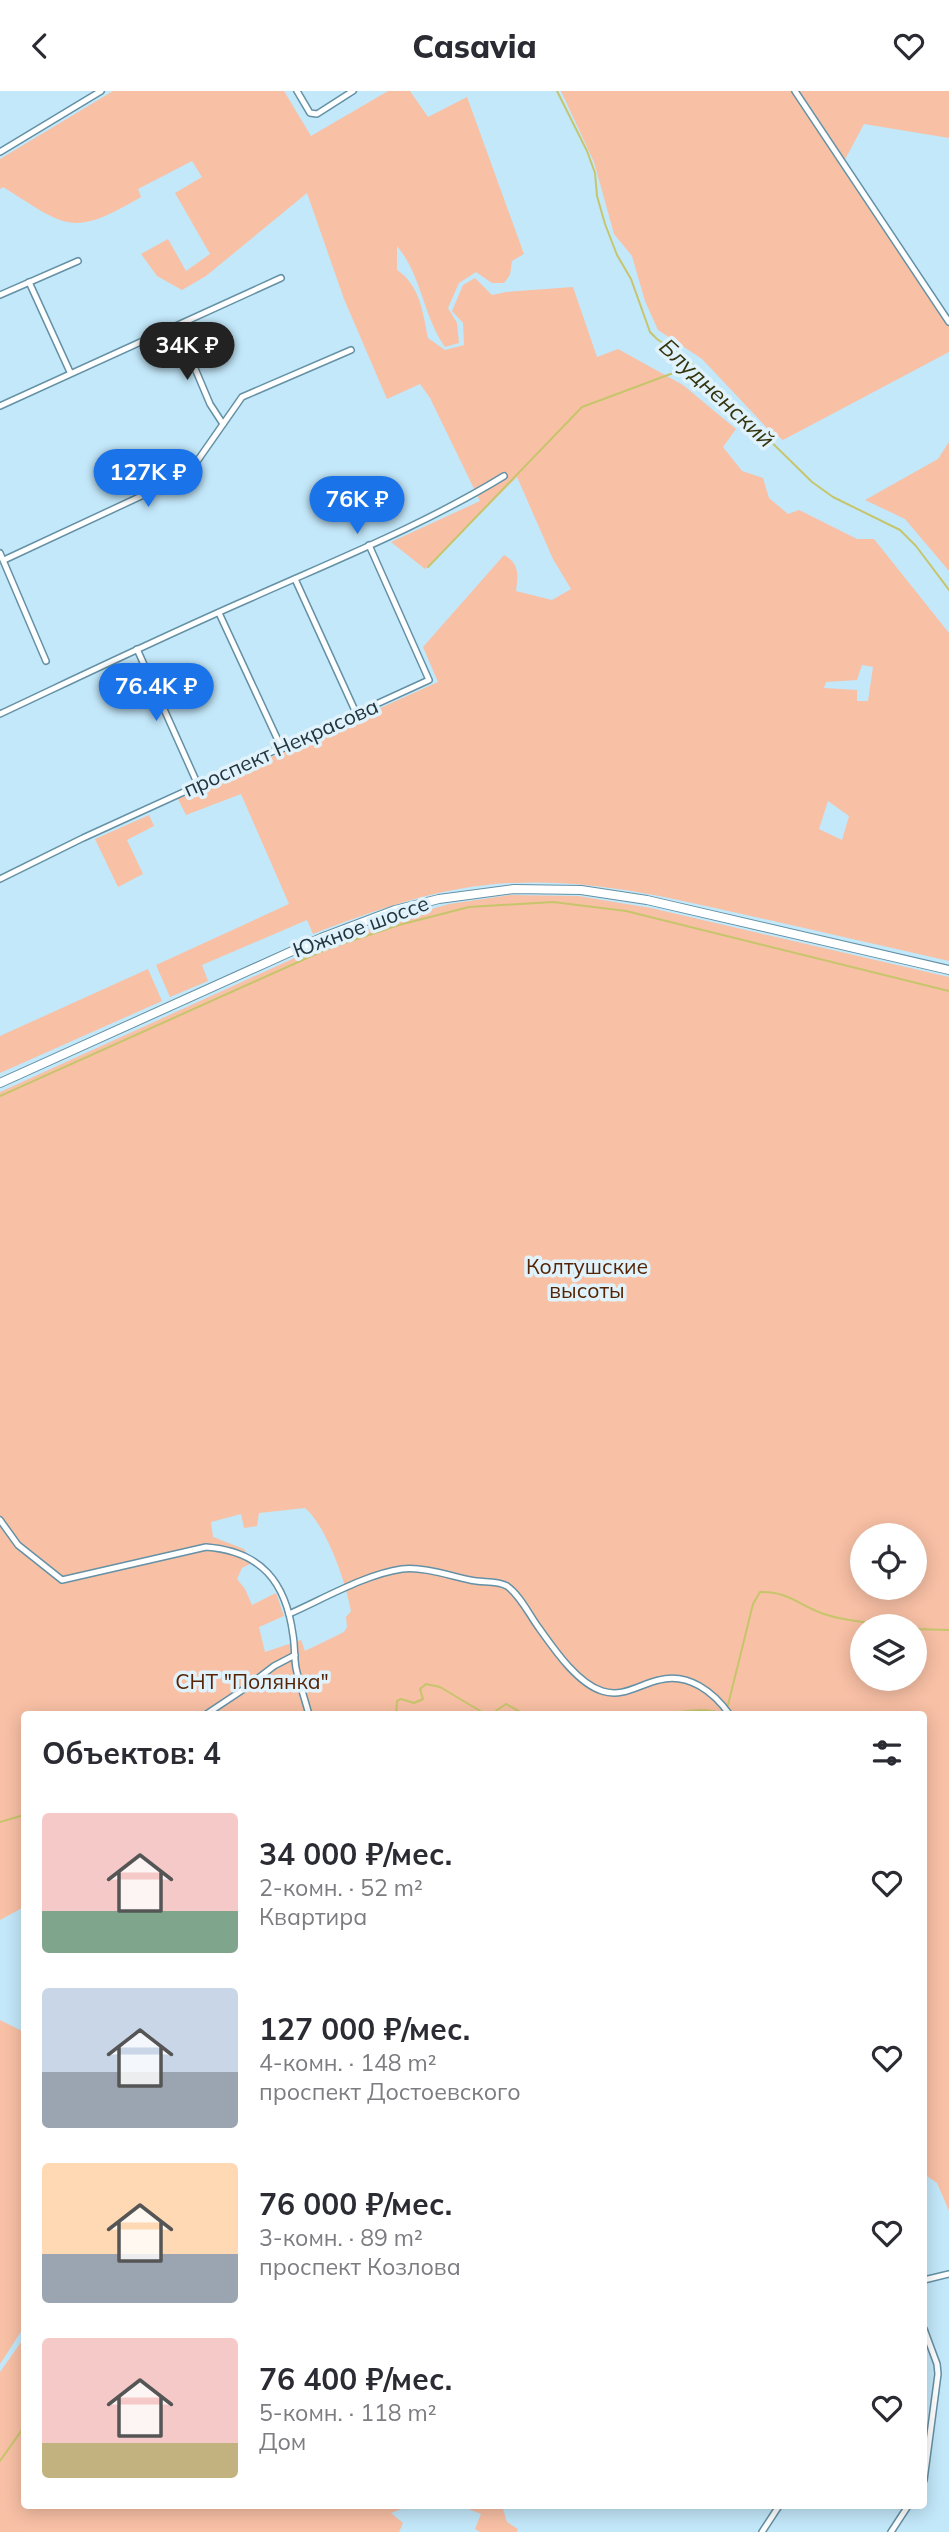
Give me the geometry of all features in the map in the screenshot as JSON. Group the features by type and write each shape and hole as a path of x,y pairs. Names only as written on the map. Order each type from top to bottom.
{"street":[{"path":"0,152 101,91"},
{"path":"297,91 310,113 317,114 353,91"},
{"path":"795,91 949,322"},
{"path":"0,295 78,261"},
{"path":"0,406 281,278"},
{"path":"29,282 70,372"},
{"path":"177,326 210,404 223,424"},
{"path":"46,661 1,555 180,478 191,470 242,397 351,350"},
{"path":"0,714 369,545 473,495 504,476"},
{"name":"проспект Некрасова","path":"1,876 429,680 369,545"},
{"path":"295,579 357,715"},
{"path":"219,613 282,749"},
{"path":"137,649 198,785"},
{"name":"Южное шоссе","path":"0,1083 321,938 395,910 439,899 514,889 581,890 647,899 949,970"},
{"path":"0,1520 18,1545 62,1580 192,1549 224,1548 250,1557 275,1580 289,1614 308,1711"},
{"path":"289,1614 368,1579 405,1568 498,1583 512,1591 563,1661 594,1687 611,1693 630,1691 671,1678 690,1681 714,1696 727,1711"},
{"path":"211,1711 274,1666 295,1655"},
{"path":"927,2279 939,2274 949,2274"},
{"path":"927,2337 938,2374 927,2457"},
{"path":"762,2532 777,2509"},
{"path":"891,2532 906,2509"}],"green space":[{"path":"113,91 284,91 311,136 388,91 410,91 428,117 467,97 524,254 512,261 510,275 504,283 492,283 476,272 459,283 448,308 457,323 459,343 445,347 432,322 412,270 397,246 397,270 405,276 416,292 428,338 445,350 464,345 463,323 452,311 463,285 475,278 492,295 573,287 597,357 618,349 683,385 736,429 723,447 742,471 763,478 769,498 788,514 799,510 857,539 874,539 949,633 949,961 657,896 571,884 512,883 461,889 411,900 313,934 307,920 202,965 208,981 170,997 156,965 289,904 241,794 186,815 178,799 438,682 423,647 504,555 515,566 516,591 552,600 571,589 553,559 517,477 425,569 391,542 480,501 430,398 420,384 387,399 344,299 307,193 206,276 182,290 157,276 141,254 168,239 186,271 210,254 175,193 202,177 192,161 138,189 141,197 118,210 83,222 70,222 56,219 3,187 0,189 0,159","holes":["862,665 873,667 868,701 857,701 857,690 824,688 826,682 857,680","828,801 849,816 842,840 819,829"]},
{"path":"561,91 949,91 949,138 864,124 841,167 949,326 949,352 783,440 768,429 702,359 658,330 645,301 632,256 614,234 594,162"},
{"path":"949,442 949,571 905,519 865,500 938,459"},
{"path":"149,815 154,826 127,840 143,874 118,887 95,839"},
{"name":"Колтушские высоты","path":"510,895 578,896 651,908 949,977 949,2211 937,2183 927,2176 927,1711 21,1711 21,1909 0,1920 0,1092 323,945 449,904","holes":["305,1508 321,1528 340,1571 351,1611 346,1617 347,1627 344,1632 305,1651 301,1640 265,1652 259,1627 284,1616 276,1593 252,1605 237,1579 242,1568 252,1563 244,1549 213,1537 211,1522 241,1514 244,1528 257,1526 259,1513"]},
{"path":"148,969 162,1001 0,1073 0,1036"},
{"path":"0,2020 21,2030 21,2332 0,2364"},
{"path":"21,2342 21,2509 401,2509 391,2513 403,2523 399,2532 0,2532 0,2372"},
{"path":"468,2509 503,2509 507,2522 518,2529 517,2532 480,2532 475,2529 481,2514"}],"waterway":[{"name":"Блудненский","path":"557,91 587,151 595,173 597,196 605,224 617,255 631,279 650,332 690,362 812,482 833,497 900,530 916,546 949,590"},
{"path":"428,567 582,407 684,369 689,364"},
{"path":"0,1096 327,949 399,925 469,907 553,902 626,911 949,991"},
{"path":"728,1705 753,1604 760,1592 779,1594 818,1612 850,1620"},
{"path":"927,1629 949,1630"},
{"path":"396,1711 397,1701 401,1699 414,1703 423,1699 420,1689 426,1684 440,1687 480,1711"},
{"path":"496,1711 506,1704 519,1711"},
{"path":"683,1711 712,1711"},
{"path":"0,1822 21,1816"},
{"path":"0,2461 21,2431"}],"park label":[{"name":"СНТ \"Полянка\"","path":"252,1682"}]}
